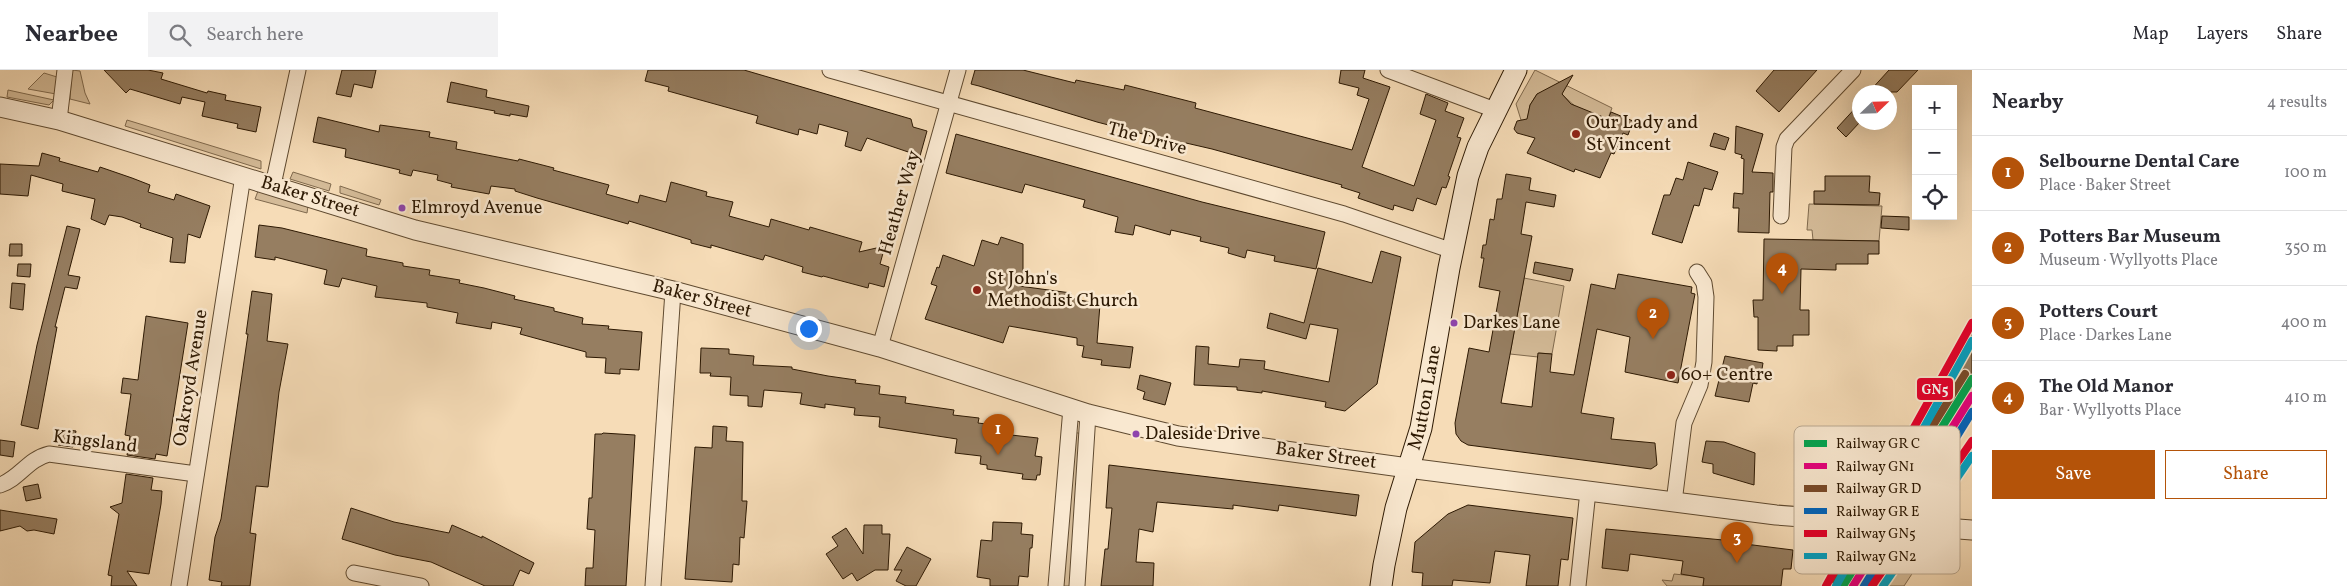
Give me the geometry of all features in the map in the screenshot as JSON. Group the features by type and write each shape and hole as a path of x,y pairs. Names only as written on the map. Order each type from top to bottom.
{"main road":[{"name":"Mutton Lane","path":"1381,586 1392,527 1423,418 1468,176 1478,147 1516,70"}],"street":[{"path":"60,120 65,70"},
{"path":"273,185 298,70"},
{"name":"The Drive","path":"830,70 948,105 1344,214 1453,251"},
{"name":"Heather Way","path":"880,346 958,70"},
{"path":"1388,70 1495,110"},
{"path":"1781,216 1784,147 1787,139 1852,70"},
{"name":"Baker Street","path":"0,107 60,120 415,230 673,291 880,346 1079,411 1178,436 1408,468"},
{"name":"Oakroyd Avenue","path":"179,586 243,176"},
{"path":"1674,502 1684,423 1700,384 1704,362 1706,297 1704,282 1697,272"},
{"path":"654,586 673,291"},
{"path":"1056,586 1079,411"},
{"path":"1076,586 1079,411"},
{"name":"Kingsland","path":"0,485 14,479 33,460 48,454 196,474"},
{"path":"1408,468 1794,517"},
{"path":"1578,586 1588,491"},
{"path":"354,573 420,586"}],"shaded area":[{"path":"72,70 80,71 85,93 90,104 70,99"},
{"path":"1535,70 1612,108 1603,131 1558,91 1551,90 1537,94 1530,105 1527,121 1521,120 1516,104"},
{"path":"44,73 57,77 56,94 28,89"},
{"path":"8,90 54,100 49,105 7,97"},
{"path":"127,120 261,161 261,169 125,126"},
{"path":"293,172 331,184 329,191 290,179"},
{"path":"340,186 381,200 379,205 340,193"},
{"path":"258,191 308,206 307,213 255,199"},
{"path":"1809,204 1882,206 1879,241 1813,240 1812,230 1807,230"},
{"path":"1524,278 1564,286 1552,354 1539,353 1538,357 1510,354"},
{"path":"1074,432 1082,434 1070,586 1063,586"},
{"path":"1674,574 1704,577 1703,586 1667,586 1662,580 1672,581"},
{"path":"1890,574 1912,574 1904,586 1882,586"}],"building":[{"path":"104,70 148,70 163,73 161,79 207,93 208,91 226,95 225,100 261,107 256,132 237,128 238,124 202,116 205,102 182,97 180,104 130,89 126,93"},
{"path":"342,70 376,70 372,88 354,84 351,97 336,94"},
{"path":"648,70 744,70 911,119 913,127 927,131 920,156 867,138 861,151 845,146 848,132 819,124 817,134 799,129 798,135 756,123 758,116 668,91 669,87 645,81"},
{"path":"975,70 1023,70 1075,83 1076,80 1124,90 1125,85 1196,103 1195,108 1352,150 1369,99 1357,95 1359,88 1339,83 1341,70 1365,70 1363,78 1390,87 1362,167 1414,186 1436,120 1420,114 1426,94 1448,103 1445,111 1464,118 1457,137 1461,138 1448,176 1450,177 1446,188 1442,187 1436,205 1417,198 1413,211 1394,205 1393,210 1358,198 1360,193 1341,187 1342,185 1212,149 1186,143 1185,145 1097,122 971,84"},
{"path":"1774,70 1817,70 1779,112 1756,91"},
{"path":"1889,70 1918,70 1897,92 1897,85 1875,85"},
{"name":"Our Lady and St Vincent","path":"1573,75 1562,94 1571,104 1608,119 1611,112 1633,121 1628,135 1623,133 1614,154 1611,153 1600,178 1575,169 1574,172 1527,153 1535,138 1517,133 1514,129 1517,121 1527,119 1530,105 1537,94"},
{"path":"451,82 487,90 486,97 529,106 527,117 494,113 495,111 447,102"},
{"path":"1852,112 1853,130 1846,137 1837,128"},
{"path":"318,117 379,132 380,125 430,132 429,137 457,142 456,149 518,161 519,159 554,168 553,170 609,185 606,194 638,203 640,195 666,202 671,182 707,192 706,196 733,202 729,216 769,227 771,219 809,230 810,227 862,242 859,252 885,246 880,264 889,267 884,287 869,283 868,288 802,272 803,267 765,255 763,260 711,245 711,248 691,243 691,240 629,221 628,224 537,198 515,191 515,189 491,186 489,194 451,187 452,184 437,180 438,175 413,170 411,176 399,173 400,170 345,157 346,149 313,142"},
{"path":"1736,126 1763,134 1752,172 1773,173 1773,192 1770,192 1769,233 1738,232 1739,208 1733,208 1734,193 1743,194 1744,159 1741,158 1742,155 1735,153"},
{"path":"1714,133 1729,138 1725,150 1710,146"},
{"path":"956,134 1202,202 1325,232 1316,269 1274,261 1275,256 1247,250 1245,258 1228,253 1229,248 1200,241 1201,237 1171,230 1170,235 1135,225 1133,235 1115,232 1118,217 1083,207 1085,200 1025,184 1022,193 946,173"},
{"path":"42,153 60,158 59,161 98,172 100,167 132,178 150,185 148,192 174,200 176,194 210,206 200,238 188,234 185,263 170,262 173,238 140,227 141,224 122,217 109,215 105,225 91,219 95,199 62,191 63,184 31,175 28,196 0,194 0,164 39,166"},
{"path":"1688,162 1718,172 1712,190 1704,188 1699,206 1694,205 1682,243 1652,234 1664,195 1670,195 1676,178 1683,180"},
{"path":"1506,174 1531,178 1529,190 1556,195 1554,207 1526,202 1521,234 1532,236 1501,403 1532,407 1538,353 1552,354 1550,372 1574,375 1591,284 1615,289 1618,274 1692,287 1691,293 1695,294 1678,383 1625,372 1630,337 1597,329 1581,413 1614,418 1611,439 1655,443 1657,465 1651,469 1468,445 1461,441 1456,434 1455,423 1469,348 1489,352 1500,291 1479,287 1484,258 1481,258 1483,245 1486,245 1490,219 1494,220 1497,199 1502,199"},
{"path":"1825,176 1870,176 1869,192 1880,193 1879,205 1814,204 1814,191 1825,191"},
{"path":"1882,216 1909,217 1909,230 1881,228"},
{"path":"259,225 282,228 367,249 366,256 403,263 403,266 430,270 429,275 460,280 459,283 515,296 514,299 554,308 554,311 583,318 582,324 609,326 608,329 642,332 639,370 620,369 620,374 605,373 606,358 586,357 586,352 520,334 522,328 492,322 491,329 456,323 458,313 427,307 427,303 375,297 377,286 342,278 339,287 324,284 327,270 275,257 275,260 255,257"},
{"path":"67,226 80,229 68,275 80,277 77,289 65,287 55,327 57,327 38,429 21,425 37,345"},
{"path":"1001,237 1023,244 1023,276 1019,286 1071,293 1070,298 1100,304 1097,343 1133,347 1130,368 1101,365 1102,360 1082,357 1084,346 1077,345 1077,338 1009,326 1003,343 925,319 937,286 931,284 943,255 974,266 982,240 998,245"},
{"path":"1764,239 1879,241 1879,254 1868,254 1868,264 1836,264 1836,270 1801,269 1800,310 1809,310 1809,335 1793,335 1793,346 1777,346 1777,351 1758,350 1758,317 1754,317 1753,300 1763,300"},
{"path":"10,244 22,244 22,256 9,256"},
{"path":"1381,251 1401,257 1377,384 1345,411 1325,407 1326,402 1262,391 1262,393 1237,390 1237,387 1194,385 1196,346 1209,347 1208,364 1239,367 1240,359 1265,361 1264,369 1329,382 1338,329 1310,324 1306,339 1267,328 1270,313 1304,323 1318,268 1372,283"},
{"path":"1535,262 1573,269 1570,281 1533,273"},
{"path":"18,264 31,264 30,277 17,276"},
{"path":"12,283 25,284 23,310 10,308"},
{"path":"252,291 272,294 267,341 288,344 279,392 268,487 256,486 250,533 256,534 250,586 221,586 222,582 209,580 215,537 221,519 248,334 246,334"},
{"path":"146,316 188,323 167,456 156,454 155,459 127,455 130,436 125,435 131,394 121,393 123,378 138,380"},
{"path":"1972,331 1972,380 1950,367"},
{"path":"701,348 729,349 729,354 754,356 753,365 792,367 792,369 856,380 855,383 880,386 879,394 906,397 905,403 954,410 953,415 979,418 978,423 1002,426 1002,434 1038,438 1035,456 1042,457 1040,475 1037,475 1036,480 1022,479 1023,474 987,469 987,465 980,464 981,456 955,453 957,439 879,427 880,417 854,415 855,408 825,404 825,408 800,404 802,393 764,390 762,407 748,406 748,396 730,395 731,377 710,376 711,373 700,373"},
{"path":"1725,356 1763,363 1761,375 1758,375 1757,384 1753,383 1749,402 1715,396"},
{"path":"1140,375 1171,383 1165,405 1143,399 1145,392 1137,389"},
{"path":"713,426 727,427 726,441 743,442 742,501 747,501 744,538 740,537 739,565 733,564 732,582 685,579 695,447 712,448"},
{"path":"60,429 76,431 73,447 58,445"},
{"path":"595,434 635,435 626,586 585,586 586,568 593,568 595,530 587,529 589,498 592,498"},
{"path":"0,440 15,442 13,457 0,455"},
{"path":"1706,441 1724,442 1755,453 1754,485 1713,473 1713,464 1702,462"},
{"path":"1109,465 1359,495 1356,516 1279,505 1278,511 1233,505 1233,509 1157,502 1153,532 1139,529 1136,562 1154,563 1153,586 1101,586 1105,549 1108,549 1112,508 1106,508"},
{"path":"126,474 153,478 151,490 162,491 161,504 149,574 127,571 137,586 111,586 112,576 108,575 119,514 110,507 122,503"},
{"path":"38,484 41,498 26,501 23,487"},
{"path":"1468,505 1573,518 1568,560 1561,559 1558,586 1526,586 1530,555 1495,551 1490,583 1453,580 1452,586 1422,586 1423,573 1412,572 1415,542 1448,514"},
{"path":"351,508 394,522 449,533 452,525 482,538 482,536 534,563 529,574 520,570 513,586 485,586 431,562 395,555 342,539"},
{"path":"0,510 57,519 54,534 34,530 27,531 20,526 0,531"},
{"path":"993,522 1022,523 1021,534 1033,535 1028,577 1019,576 1018,586 990,586 990,579 977,577 981,540 992,541"},
{"path":"864,525 882,525 882,534 890,534 888,570 875,570 857,581 852,573 843,579 826,554 838,546 832,537 846,528 863,554"},
{"path":"1606,529 1723,540 1724,538 1745,542 1745,544 1793,550 1791,569 1783,569 1781,586 1703,586 1704,578 1681,574 1683,561 1630,554 1628,571 1602,568"},
{"path":"907,547 931,559 916,586 906,586 896,581 902,570 894,570"}],"transit line":[{"path":"1933,426 1965,374"},
{"path":"1943,426 1972,379"},
{"path":"1960,431 1972,412"},
{"path":"1836,581 1840,574"},
{"path":"1843,586 1850,574"},
{"path":"1864,586 1871,574"}],"rail line":[{"name":"GN5","path":"1915,426 1972,323"},
{"name":"GN2","path":"1925,426 1972,341"},
{"name":"GN1","path":"1953,426 1972,396"},
{"name":"GN5","path":"1960,458 1972,441"},
{"name":"GN2","path":"1960,474 1972,456"},
{"name":"GN5","path":"1826,586 1833,574"},
{"name":"GN2","path":"1836,586 1843,574"},
{"name":"GN1","path":"1853,586 1861,574"},
{"name":"GN5","path":"1872,586 1880,574"},
{"name":"GN2","path":"1883,586 1891,574"}],"place":[{"name":"Our Lady and St Vincent","path":"1576,134"},
{"name":"Elmroyd Avenue","path":"402,208"},
{"name":"St John's Methodist Church","path":"977,290"},
{"name":"The Old Manor","path":"1782,294"},
{"name":"Darkes Lane","path":"1454,323"},
{"name":"Potters Bar Museum","path":"1653,339"},
{"name":"60+ Centre","path":"1671,375"},
{"name":"Daleside Drive","path":"1136,434"},
{"name":"Selbourne Dental Care","path":"998,455"},
{"name":"Potters Court","path":"1737,563"}]}
